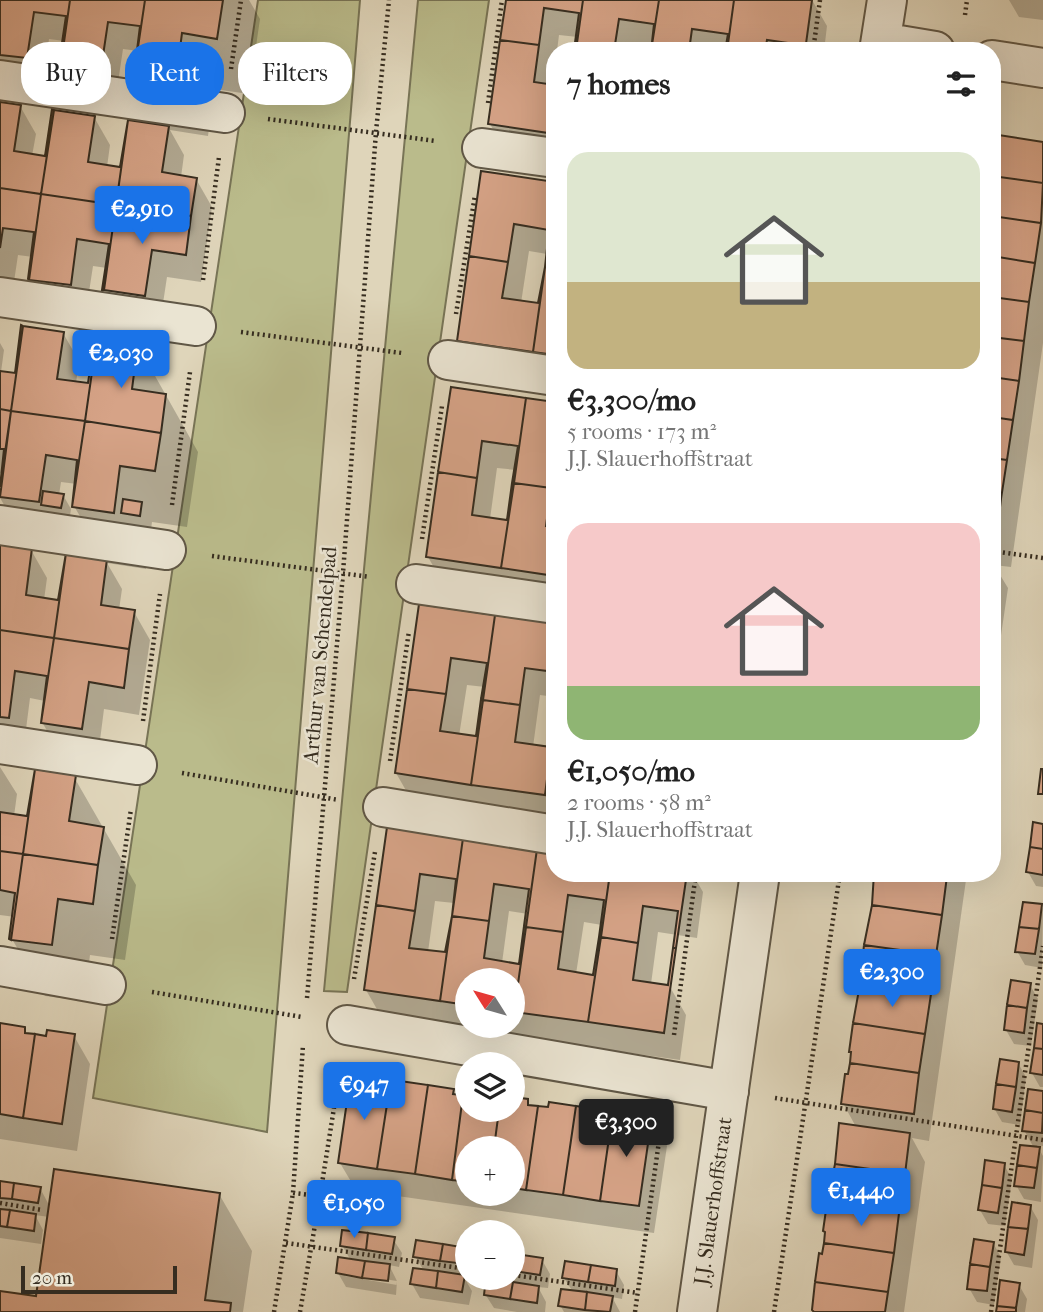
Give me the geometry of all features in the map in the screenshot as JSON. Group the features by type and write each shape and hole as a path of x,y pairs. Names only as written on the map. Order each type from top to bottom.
{"street":[{"path":"881,42 887,0"},
{"path":"1001,61 1043,68"},
{"path":"0,80 225,113"},
{"path":"482,148 546,157"},
{"path":"0,297 196,326"},
{"path":"448,360 546,375"},
{"path":"0,525 166,550"},
{"path":"416,584 546,603"},
{"path":"0,744 137,765"},
{"path":"383,807 546,834"},
{"name":"J.J. Slauerhoffstraat","path":"697,1312 759,882"},
{"path":"0,966 106,985"},
{"name":"J.J. Slauerhoffstraat","path":"346,1025 729,1091"}],"path":[{"path":"241,0 106,985 346,1025"},
{"name":"Arthur van Schendelpad","path":"274,1312 293,1193 376,132 389,0"},
{"path":"814,42 820,0"},
{"path":"225,113 482,148"},
{"path":"196,326 448,360"},
{"path":"166,550 416,584"},
{"path":"1001,552 1043,558"},
{"path":"137,765 383,807"},
{"path":"774,1312 839,882"},
{"path":"991,1312 1043,946"},
{"path":"729,1091 1043,1140"},
{"path":"300,1312 320,1196"},
{"path":"0,1203 42,1210"},
{"path":"286,1243 455,1267"},
{"path":"525,1277 638,1293"}],"green space":[{"path":"258,0 360,0 352,97 352,42 252,42"},
{"path":"418,0 489,0 347,992 324,991"},
{"path":"242,105 351,105 267,1132 93,1098"}],"building":[{"path":"0,0 70,0 64,42 66,16 34,12 29,42 21,42 21,57 0,55"},
{"path":"70,0 145,0 139,42 140,26 108,22 105,42 64,42"},
{"path":"145,0 223,0 217,39 182,33 181,42 139,42"},
{"path":"506,0 583,0 577,42 579,13 544,8 539,45 500,40"},
{"path":"583,0 659,0 652,42 654,24 619,19 615,42 577,42"},
{"path":"659,0 734,0 728,42 728,34 692,29 690,42 652,42"},
{"path":"734,0 812,0 806,42 728,42"},
{"path":"500,40 539,45 534,82 546,84 546,133 488,124"},
{"path":"0,102 21,105 14,151 45,156 52,109 54,110 41,194 0,188"},
{"path":"54,110 95,116 88,162 120,167 128,120 116,205 41,194"},
{"path":"128,120 169,126 162,172 197,178 191,216 116,205"},
{"path":"1001,135 1043,142 1043,183 1001,177"},
{"path":"481,171 546,181 546,229 514,224 508,262 469,256"},
{"path":"1001,177 1043,183 1041,223 1001,217"},
{"path":"0,188 41,194 29,280 34,232 3,228 0,248"},
{"path":"41,194 116,205 104,290 109,244 77,239 71,285 29,280"},
{"path":"116,205 191,216 186,255 152,250 145,296 104,290"},
{"path":"1001,217 1041,223 1035,263 1001,257"},
{"path":"469,256 508,262 502,298 538,303 545,267 533,352 457,341"},
{"path":"1001,257 1035,263 1029,302 1001,298"},
{"path":"545,267 546,267 546,354 533,352"},
{"path":"1001,298 1029,302 1024,341 1001,338"},
{"path":"21,325 23,326 11,411 0,409 0,371 15,373"},
{"path":"23,326 64,332 57,379 88,383 95,336 97,337 85,421 11,411"},
{"path":"97,337 138,343 132,389 166,394 161,433 85,421"},
{"path":"1001,338 1024,341 1019,381 1001,378"},
{"path":"1001,378 1019,381 1013,420 1001,418"},
{"path":"451,387 526,398 514,483 518,446 482,441 477,478 438,472"},
{"path":"526,398 546,401 546,487 514,483"},
{"path":"0,409 11,411 0,487 4,449 0,449"},
{"path":"11,411 85,421 72,507 77,460 46,455 39,502 0,497"},
{"path":"1001,418 1013,420 1007,460 1001,459"},
{"path":"85,421 161,433 155,471 120,466 114,513 72,507"},
{"path":"1001,459 1007,460 1001,499"},
{"path":"438,472 477,478 472,515 507,520 514,483 501,568 426,557"},
{"path":"514,483 546,487 546,575 501,568"},
{"path":"43,491 64,494 61,508 41,505"},
{"path":"123,499 142,502 140,516 121,513"},
{"path":"0,544 32,548 26,595 58,600 66,553 54,638 0,630"},
{"path":"66,553 107,559 101,605 135,610 129,649 54,638"},
{"path":"419,604 495,615 483,700 487,663 451,658 446,694 407,689"},
{"path":"495,615 546,622 546,671 525,668 520,705 483,700"},
{"path":"0,630 54,638 41,723 47,676 15,671 9,718 0,717"},
{"path":"54,638 129,649 124,688 89,682 82,729 41,723"},
{"path":"407,689 446,694 440,731 476,736 481,699 483,700 471,785 395,773"},
{"path":"483,700 520,705 515,742 546,746 545,795 471,785"},
{"path":"35,769 76,775 69,821 104,827 98,865 23,854"},
{"path":"35,769 23,854 0,851 0,812 27,816"},
{"path":"1041,769 1043,794 1038,794"},
{"path":"388,820 464,831 452,916 456,879 420,874 415,911 376,905"},
{"path":"1033,822 1043,824 1043,849 1030,847"},
{"path":"464,831 538,842 526,927 529,889 494,884 489,921 452,916"},
{"path":"538,842 546,843 546,882 609,882 601,937 604,900 568,895 563,932 526,927"},
{"path":"1030,847 1043,849 1043,875 1026,872"},
{"path":"0,851 23,854 11,940 15,893 0,890"},
{"path":"23,854 98,865 93,904 58,899 52,945 11,940"},
{"path":"609,882 686,882 676,948 673,948 678,911 643,906 638,943 601,937"},
{"path":"873,882 946,882 942,915 872,905"},
{"path":"1023,902 1042,904 1039,929 1019,927"},
{"path":"376,905 415,911 409,948 445,952 452,916 440,1001 364,990"},
{"path":"872,905 942,915 936,955 864,945"},
{"path":"452,916 489,921 484,958 519,964 524,926 526,927 520,968 455,968 455,1003 440,1001"},
{"path":"526,927 563,932 558,969 593,975 601,937 588,1022 525,1013 525,968 520,968"},
{"path":"1019,927 1039,929 1035,954 1015,952"},
{"path":"601,937 638,943 633,980 668,985 673,948 676,948 664,1033 588,1022"},
{"path":"864,945 936,955 931,994 860,984"},
{"path":"1011,980 1031,983 1027,1008 1007,1005"},
{"path":"860,984 931,994 925,1034 853,1023"},
{"path":"1007,1005 1027,1008 1024,1033 1004,1030"},
{"path":"0,1023 25,1027 25,1033 35,1034 23,1118 0,1114"},
{"path":"853,1023 925,1034 919,1073 850,1063"},
{"path":"1037,1023 1043,1024 1043,1049 1034,1048"},
{"path":"47,1030 75,1034 62,1124 23,1118 35,1034 46,1036"},
{"path":"1034,1048 1043,1049 1043,1075 1030,1073"},
{"path":"1000,1059 1019,1062 1016,1087 996,1084"},
{"path":"850,1063 919,1073 914,1114 841,1104 845,1074 848,1074"},
{"path":"351,1074 380,1078 379,1083 390,1085 377,1169 338,1163"},
{"path":"400,1081 428,1085 415,1174 377,1169 390,1085 399,1086"},
{"path":"996,1084 1016,1087 1012,1112 993,1109"},
{"path":"428,1085 454,1089 455,1122 460,1122 458,1136 455,1136 452,1180 415,1174"},
{"path":"1028,1089 1043,1091 1043,1113 1025,1110"},
{"path":"525,1099 528,1099 528,1105 538,1106 526,1190 525,1136 496,1136 497,1122 525,1122"},
{"path":"549,1102 576,1106 563,1195 526,1190 538,1106 548,1107"},
{"path":"576,1106 602,1110 602,1115 612,1117 600,1201 563,1195"},
{"path":"1025,1110 1043,1113 1042,1133 1022,1131"},
{"path":"623,1113 652,1116 639,1206 600,1201 612,1117 622,1118"},
{"path":"460,1122 497,1122 496,1136 458,1136"},
{"path":"839,1123 910,1133 905,1174 835,1164"},
{"path":"1020,1145 1040,1147 1037,1168 1017,1165"},
{"path":"455,1157 455,1180 452,1180"},
{"path":"985,1160 1005,1163 1002,1188 982,1185"},
{"path":"835,1164 905,1174 899,1213 827,1203"},
{"path":"1017,1165 1037,1168 1034,1188 1014,1186"},
{"path":"54,1169 220,1193 205,1300 231,1303 230,1312 0,1312 0,1291 36,1296"},
{"path":"0,1181 14,1183 12,1199 0,1198"},
{"path":"14,1183 41,1187 38,1203 12,1199"},
{"path":"982,1185 1002,1188 998,1213 978,1210"},
{"path":"1012,1202 1031,1205 1028,1229 1008,1227"},
{"path":"827,1203 899,1213 894,1253 824,1243"},
{"path":"0,1209 10,1210 7,1227 0,1226"},
{"path":"10,1210 36,1214 34,1231 7,1227"},
{"path":"1008,1227 1028,1229 1024,1255 1005,1252"},
{"path":"342,1230 368,1233 366,1250 340,1246"},
{"path":"368,1233 395,1237 392,1254 366,1250"},
{"path":"974,1239 994,1242 990,1267 970,1264"},
{"path":"416,1240 443,1244 440,1261 413,1257"},
{"path":"824,1243 894,1253 888,1292 815,1282 819,1253 822,1254"},
{"path":"443,1244 455,1246 455,1263 440,1261"},
{"path":"525,1255 543,1258 540,1275 525,1273"},
{"path":"338,1257 365,1261 362,1278 336,1273"},
{"path":"365,1261 390,1264 388,1281 362,1278"},
{"path":"565,1261 591,1265 588,1282 562,1278"},
{"path":"970,1264 990,1267 987,1291 967,1289"},
{"path":"591,1265 617,1269 615,1286 588,1282"},
{"path":"413,1268 438,1271 436,1288 410,1284"},
{"path":"438,1271 455,1274 455,1290 462,1290 462,1292 436,1288"},
{"path":"1000,1280 1020,1283 1016,1308 997,1306"},
{"path":"815,1282 888,1292 885,1312 814,1312"},
{"path":"525,1284 539,1286 537,1303 510,1299 512,1290 525,1290"},
{"path":"561,1289 587,1292 585,1310 558,1306"},
{"path":"485,1290 512,1290 510,1299 484,1295"},
{"path":"587,1292 613,1296 610,1312 585,1310"},
{"path":"997,1306 1016,1308 1016,1312 996,1312"}]}
